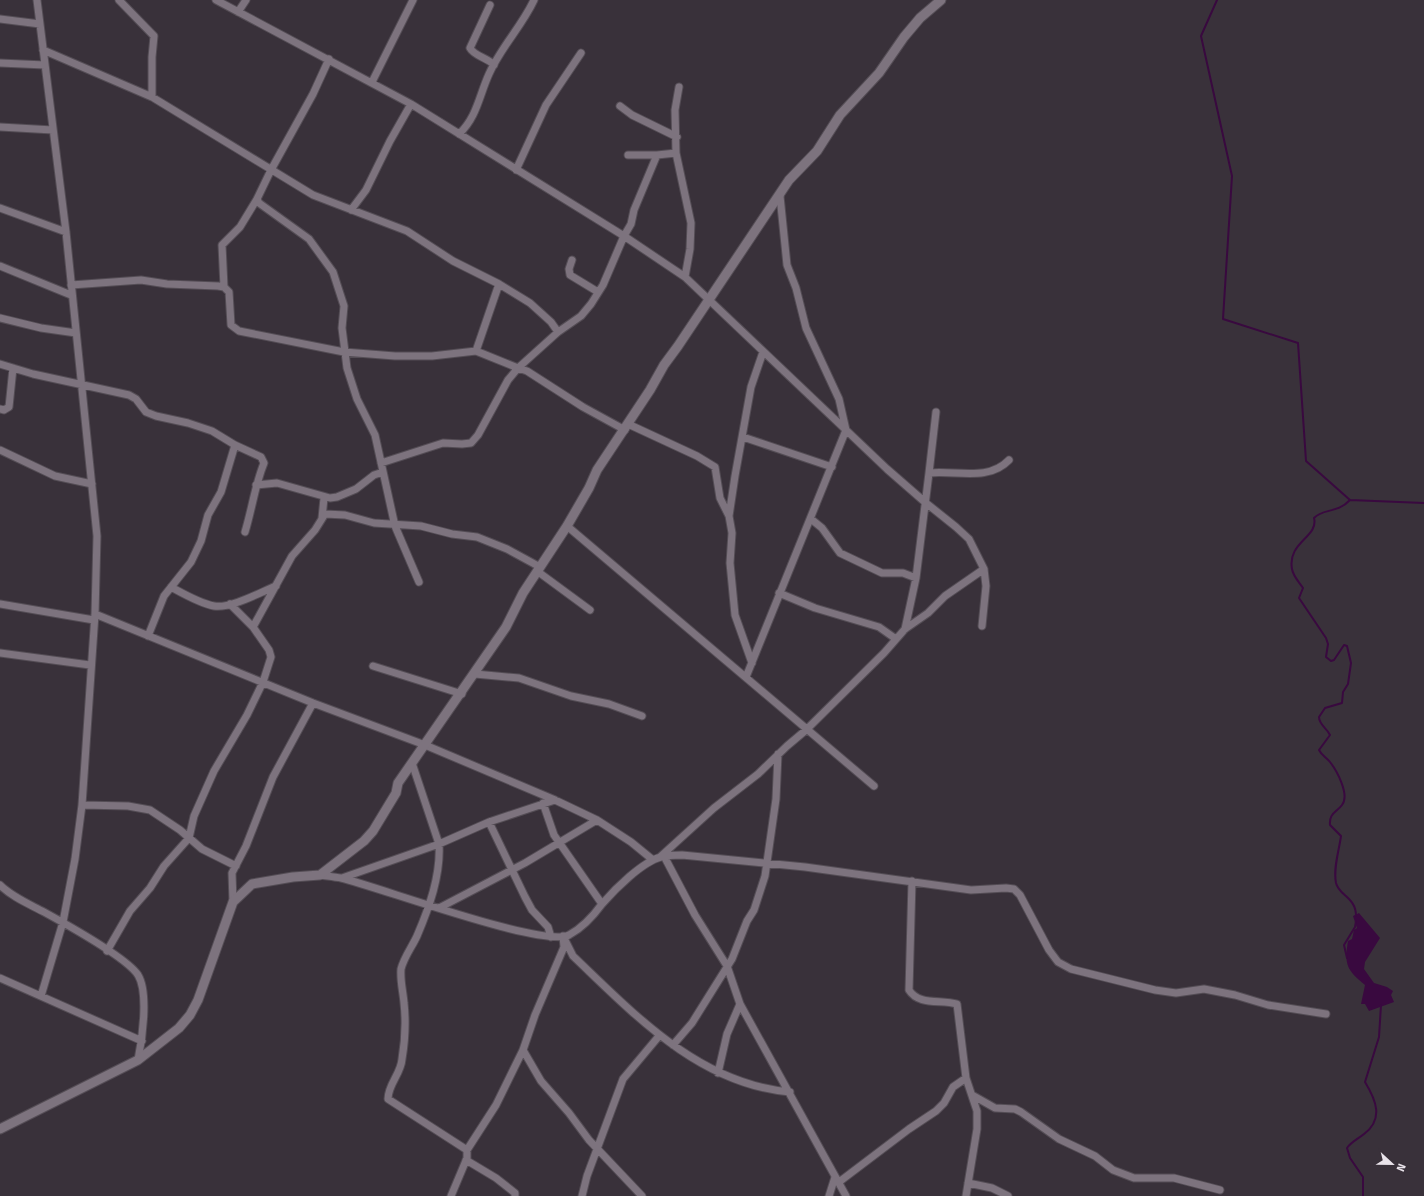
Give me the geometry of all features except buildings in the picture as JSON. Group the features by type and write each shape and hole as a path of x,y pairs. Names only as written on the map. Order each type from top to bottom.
{"street":[{"path":"37,0 66,232 71,295 83,383 97,536 95,617 90,665 82,805 75,859 63,922 41,996"},
{"path":"118,0 154,36 152,57 152,97"},
{"path":"216,0 412,104 624,236 685,277 846,430 926,503 969,539 984,568 986,586 982,626"},
{"path":"238,12 246,0"},
{"path":"372,82 413,0"},
{"path":"459,134 472,120 478,109 489,74 525,18 534,0"},
{"path":"320,875 364,841 373,831 396,793 398,783 462,694 506,627 523,593 567,526 590,488 598,470 664,365 747,241 780,196 789,180 817,151 846,108 879,73 904,37 920,18 941,0"},
{"path":"490,5 470,48 472,51 488,59 494,65"},
{"path":"0,19 40,24"},
{"path":"43,50 152,97 313,195 407,231 453,261 499,284 530,303 551,322 558,332"},
{"path":"516,170 546,105 581,53"},
{"path":"224,287 222,245 240,227 257,199 270,170 314,94 329,59"},
{"path":"0,63 45,65"},
{"path":"679,88 676,110 676,153 691,223 690,249 685,277"},
{"path":"351,210 366,190 390,141 412,104"},
{"path":"620,106 632,115 677,137"},
{"path":"0,127 53,130"},
{"path":"628,155 657,155 676,153"},
{"path":"381,463 443,443 471,443 478,435 508,380 518,368 558,332 581,316 603,285 624,236 631,224 634,210 657,155"},
{"path":"746,677 846,430 839,399 806,328 796,288 790,277 784,250 780,196"},
{"path":"257,199 259,203 309,239 333,272 344,306 342,328 347,368 357,399 375,435 395,526 419,582"},
{"path":"0,208 66,232"},
{"path":"572,260 568,269 570,275 598,292"},
{"path":"0,266 71,295"},
{"path":"70,285 141,280 168,284 224,287 229,292 230,320 234,329 289,342 344,352 412,357 476,351 527,371 584,407 626,427 697,456 715,467 718,492 729,516 732,533 731,574 735,615 752,663"},
{"path":"476,351 499,284"},
{"path":"0,318 41,328 76,333"},
{"path":"729,516 751,387 763,352"},
{"path":"0,364 129,395 146,412 212,431 263,460 245,532"},
{"path":"0,409 4,410 10,407 13,368"},
{"path":"904,629 916,578 936,412"},
{"path":"743,437 832,467"},
{"path":"148,636 164,596 191,562 201,541 208,515 221,492 235,445"},
{"path":"0,450 47,473 92,484"},
{"path":"929,473 990,473 1002,468 1009,460"},
{"path":"256,485 277,483 324,498 337,497 356,489 374,475 383,472"},
{"path":"322,518 324,498"},
{"path":"253,628 292,556 315,530 325,514 345,515 374,523 395,526 421,526 452,534 476,536 507,549 539,569 590,610"},
{"path":"811,519 822,528 840,553 882,573 903,573 916,578"},
{"path":"567,526 746,677 806,730 874,786"},
{"path":"233,902 252,884 293,877 320,875 342,878 428,905 551,937 570,934 587,921 618,887 653,860 662,856 714,808 758,774 778,754 806,730 896,640 904,629 928,613 945,596 984,568"},
{"path":"171,587 214,606 230,604 276,586"},
{"path":"779,593 814,608 879,627 896,640"},
{"path":"0,604 95,617 148,636 313,703 425,745 555,800 597,820 631,842 653,860"},
{"path":"107,951 130,911 150,888 164,866 189,838 194,816 214,771 243,722 263,682 271,657 269,650 253,628 230,604"},
{"path":"0,653 90,665"},
{"path":"373,666 462,694"},
{"path":"475,674 519,678 572,696 609,704 642,716"},
{"path":"0,1129 138,1060 179,1028 190,1015 198,1000 233,902 232,873 246,846 273,777 313,703"},
{"path":"673,1045 692,1023 727,966 739,944 747,921 754,910 765,876 767,864 777,787 778,754"},
{"path":"412,763 439,844 440,858 438,874 428,905 416,937 400,969 404,1003 403,1052 400,1068 390,1088 388,1099 467,1150"},
{"path":"342,878 439,844 489,822 555,800"},
{"path":"543,803 554,835 602,904"},
{"path":"82,805 128,806 150,810 167,820 202,849 236,866"},
{"path":"439,908 560,844 597,820"},
{"path":"489,822 532,910 548,927 551,937"},
{"path":"662,856 682,855 805,867 971,890 1014,889 1020,895 1049,950 1058,962 1071,969 1155,990 1176,993 1204,989 1235,995 1268,1004 1326,1014"},
{"path":"662,856 695,915 727,966 740,1004 790,1092 807,1128 846,1196"},
{"path":"912,881 909,990 916,998 956,1004 966,1078 977,1111 977,1129 966,1196"},
{"path":"0,884 8,892 63,922 107,951 130,967 138,976 142,987 143,1001 142,1041 138,1060"},
{"path":"563,936 573,956 659,1036 718,1073 752,1086 790,1092"},
{"path":"451,1196 466,1160 467,1150 496,1105 523,1050 534,1015 564,947 563,936"},
{"path":"0,978 142,1041"},
{"path":"718,1073 727,1034 740,1004"},
{"path":"582,1196 587,1176 623,1079 659,1036"},
{"path":"523,1050 540,1081 597,1149 642,1196"},
{"path":"829,1196 837,1179 936,1111 944,1103 953,1087 966,1078"},
{"path":"972,1095 995,1108 1015,1109 1021,1112 1060,1139 1095,1156 1113,1170 1134,1178 1174,1178 1220,1190"},
{"path":"466,1160 496,1178 512,1190 515,1196"},
{"path":"968,1183 992,1188 1008,1196"}],"shaded area":[{"path":"1359,913 1380,938 1365,962 1364,969 1374,983 1387,987 1393,991 1391,995 1394,1002 1369,1011 1365,1004 1361,1004 1365,985 1351,971 1348,966 1346,956 1348,941 1352,939 1354,930 1357,928 1353,916"}],"waterway":[{"path":"1217,0 1201,36 1232,176 1223,319 1298,343 1306,461 1350,500 1340,507 1322,513 1314,518 1312,530 1294,552 1292,569 1296,579 1303,588 1299,598 1326,638 1328,644 1326,657 1331,661 1334,660 1344,645 1347,646 1351,663 1348,684 1343,692 1342,703 1325,708 1319,717 1320,722 1330,735 1319,750 1333,766 1344,789 1344,801 1332,816 1330,825 1341,836 1336,865 1336,883 1340,891 1353,905 1356,916"},
{"path":"1350,500 1424,503"},
{"path":"1347,958 1344,945 1355,927 1356,921"},
{"path":"1363,1196 1363,1177 1350,1158 1347,1148 1370,1128 1376,1116 1375,1102 1365,1082 1379,1037 1381,1005"}]}
